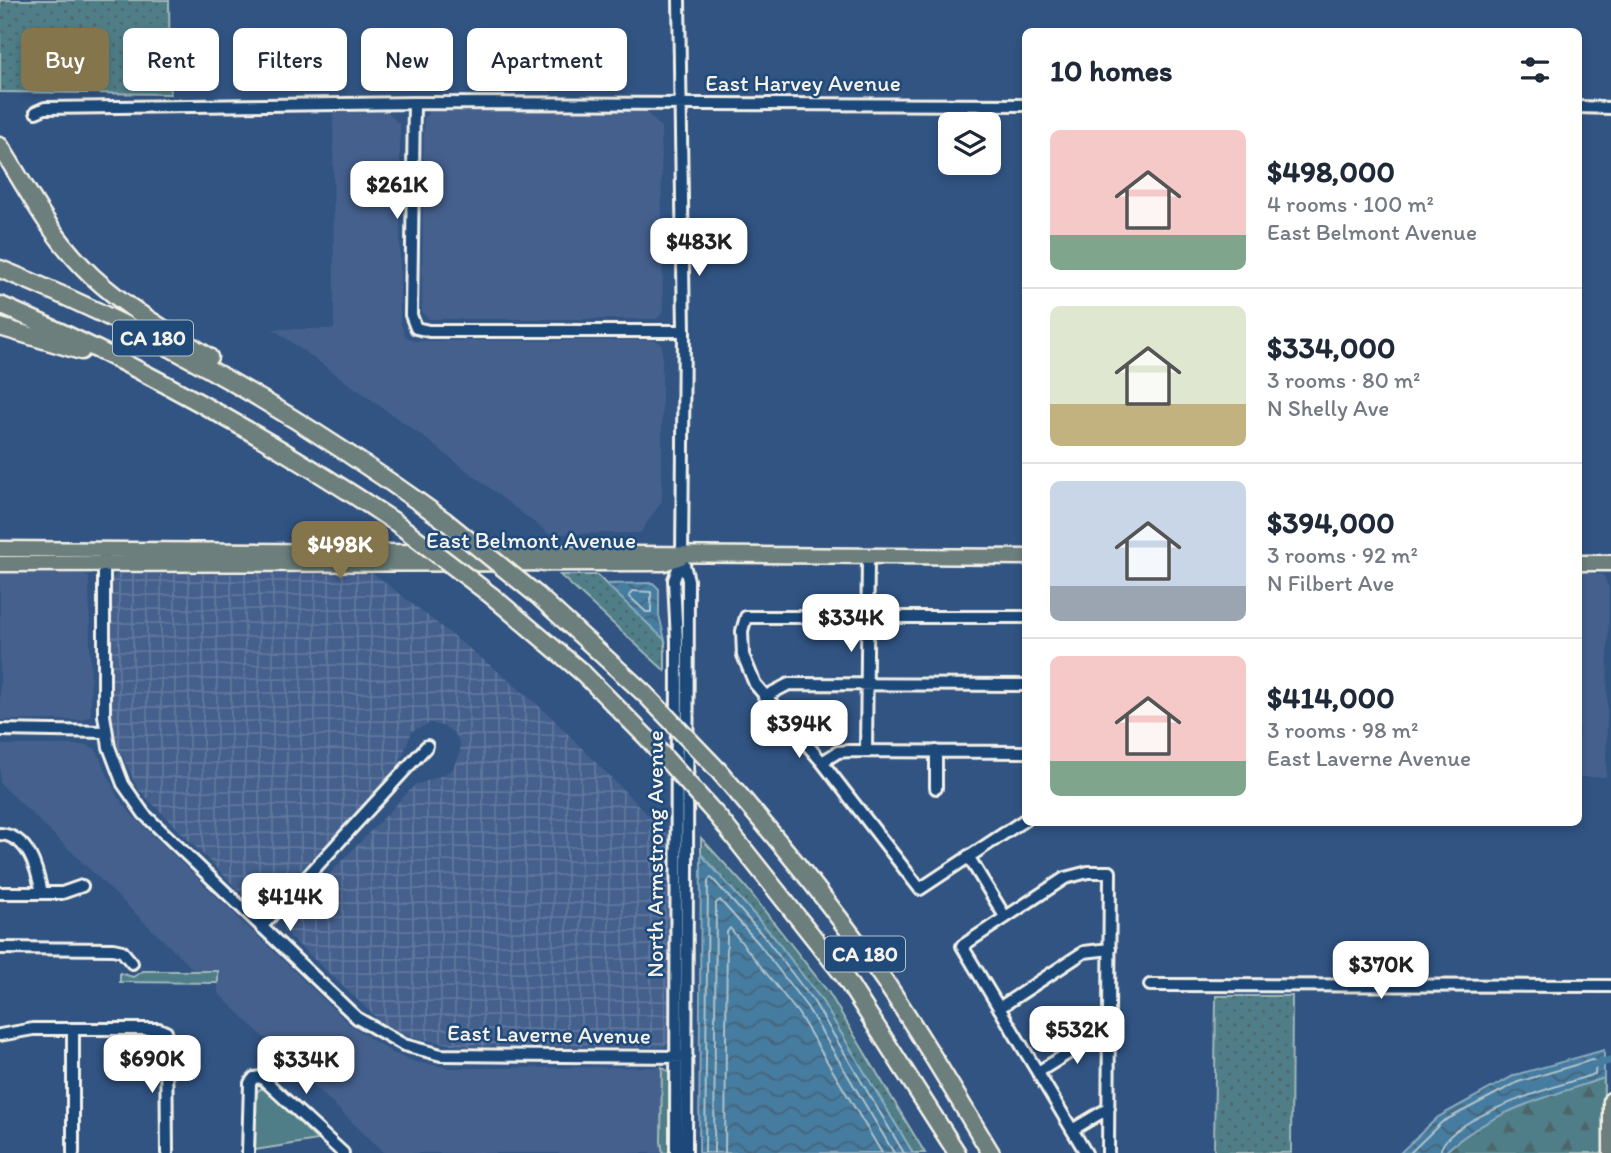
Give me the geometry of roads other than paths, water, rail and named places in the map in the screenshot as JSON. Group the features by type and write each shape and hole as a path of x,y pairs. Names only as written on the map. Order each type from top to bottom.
{"highway":[{"path":"0,146 59,238 94,278 144,316 261,391 299,422"},
{"name":"CA 180","path":"0,269 174,349 299,422 444,520 537,595 646,695 718,770 788,852 859,945 912,1022 990,1153"},
{"name":"CA 180","path":"0,306 111,355 297,459 396,523 492,596 584,674 649,740 719,818 837,966 897,1055 957,1153"},
{"path":"0,327 85,352 202,404"}],"main road":[{"name":"East Belmont Avenue","path":"0,549 104,558"},
{"name":"East Belmont Avenue","path":"0,564 104,558 664,552 682,556 1022,557"},
{"path":"1582,563 1611,563"},
{"path":"1611,1100 1611,1153"}],"street":[{"name":"North Armstrong Avenue","path":"679,0 684,331 682,556 674,580 677,640 681,1057 686,1153"},
{"name":"East Harvey Avenue","path":"36,112 45,108 414,103 1022,105"},
{"path":"414,103 411,315 416,328 429,331 684,331"},
{"path":"1582,107 1611,108"},
{"path":"866,751 868,557"},
{"name":"East Laverne Avenue","path":"104,558 106,732 123,784 144,814 357,1018 391,1039 424,1052 458,1056 681,1057"},
{"path":"1022,617 746,617 741,631 743,655 764,697 822,762 920,889 1022,821"},
{"path":"764,697 789,684 1022,685"},
{"path":"0,730 106,732"},
{"path":"261,927 427,746"},
{"path":"936,751 936,788"},
{"path":"822,762 838,752 1022,752"},
{"path":"0,834 15,837 30,854 42,893"},
{"path":"968,856 1004,915"},
{"path":"1086,1153 962,946 1004,915 1065,878 1088,872 1111,872 1108,1153"},
{"path":"0,893 62,893 82,886"},
{"path":"0,948 113,948 122,951 132,963"},
{"path":"999,1008 1084,952 1110,949"},
{"path":"1150,985 1611,986"},
{"path":"0,1035 33,1030 159,1029 166,1032 167,1153"},
{"path":"73,1030 73,1153"},
{"path":"1038,1072 1091,1039 1109,1037"},
{"name":"North Armstrong Avenue","path":"676,1153 681,1057"},
{"path":"248,1153 249,1091 254,1077 267,1080 343,1153"},
{"path":"1072,1130 1109,1108"}],"water":[{"path":"653,583 659,589 659,615 665,640 606,584"},
{"path":"701,854 772,935 820,998 913,1153 699,1153"},
{"path":"1604,1050 1604,1078 1499,1116 1461,1138 1444,1153 1400,1153 1438,1117 1515,1075"}],"waterway":[{"path":"1594,1065 1611,1060"}]}
